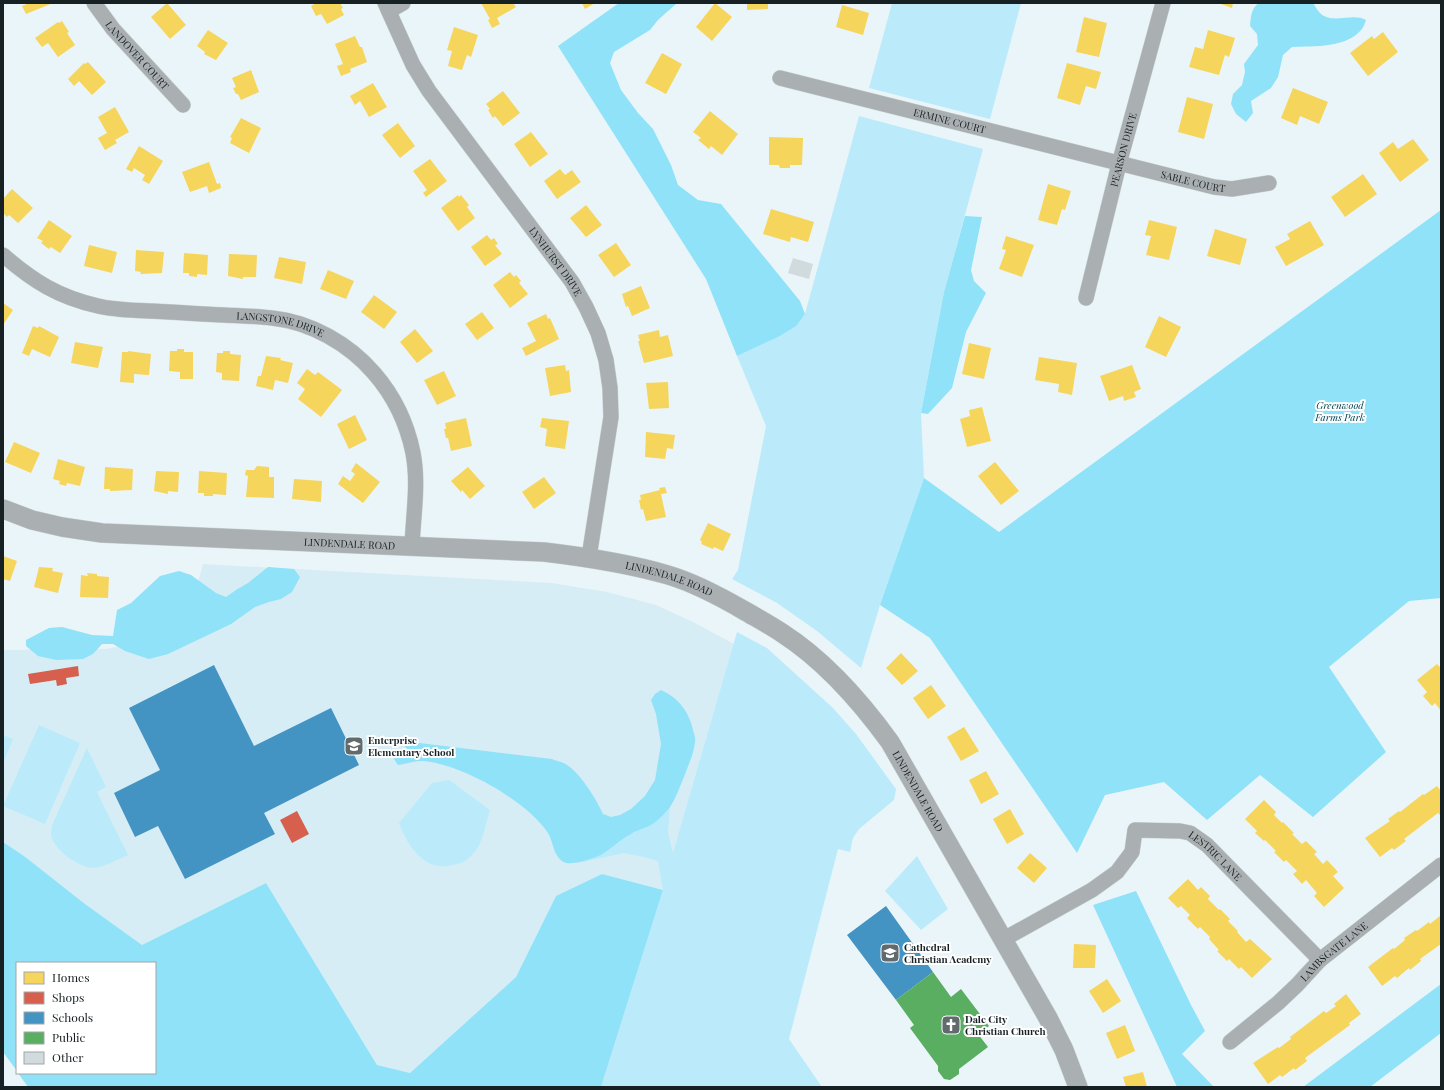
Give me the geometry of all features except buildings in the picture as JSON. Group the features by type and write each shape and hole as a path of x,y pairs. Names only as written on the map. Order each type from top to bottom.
{"street":[{"name":"LANDOVER COURT","path":"94,3 113,28 183,105"},
{"path":"387,7 403,3"},
{"name":"PEARSON DRIVE","path":"1086,298 1119,164 1163,3"},
{"name":"LYNHURST DRIVE","path":"387,7 413,64 429,91 572,282 598,333 606,360 610,388 611,417 589,557"},
{"name":"ERMINE COURT","path":"780,78 1119,164"},
{"name":"SABLE COURT","path":"1119,164 1214,187 1232,189 1269,183"},
{"name":"LANGSTONE DRIVE","path":"3,256 25,274 48,288 73,299 99,307 126,310 274,318 298,324 322,333 344,345 367,365 383,384 397,406 407,429 413,454 416,479 412,547"},
{"name":"LINDENDALE ROAD","path":"3,509 32,520 62,527 102,533 544,552 589,557 627,564 670,576 728,601 783,633 816,660 844,686 869,713 890,742 1055,1030 1078,1087"},
{"name":"LESTRIC LANE","path":"1004,939 1092,890 1117,872 1132,852 1135,830 1180,831 1190,834 1208,845 1320,960"},
{"name":"LAMBSGATE LANE","path":"1230,1042 1278,1003 1320,960 1441,865"}],"shaded area":[{"path":"892,3 1021,3 990,119 869,88"},
{"path":"859,116 983,149 944,292 921,413 924,478 880,605 861,668 817,631 777,603 732,579 738,570 766,426 737,356 778,337 805,314"},
{"name":"Enterprise Elementary School","path":"203,564 552,583 607,592 656,605 695,623 734,644 663,890 602,874 556,896 516,977 410,1073 377,1065 266,883 142,945 85,904 24,856 3,842 3,650 106,649 184,633"},
{"path":"737,632 767,648 833,708 856,734 896,789 894,800 859,829 853,838 850,852 838,849 789,1039 822,1087 601,1087 663,890 658,861 624,853 578,863 601,855 632,833 646,828 658,820 670,806 668,833 673,853"},
{"path":"39,725 80,743 45,824 3,806"},
{"path":"3,735 13,739 3,763"},
{"path":"87,748 106,787 97,792 128,855 97,868 81,865 68,857 53,841 51,835 52,825"},
{"path":"449,780 490,810 485,829 474,853 461,863 442,866 433,865 425,861 412,848 399,823 432,783"},
{"path":"917,856 948,909 921,930 885,891"}],"green space":[{"path":"619,3 677,3 658,20 650,30 614,52 610,63 621,90 638,113 653,129 671,165 678,185 698,200 721,204 800,301 805,314 796,326 778,337 737,356 706,279 558,46"},
{"path":"1259,3 1313,3 1319,12 1330,18 1355,17 1366,20 1362,29 1348,40 1330,45 1292,47 1283,55 1278,77 1271,88 1251,101 1253,113 1246,122 1236,114 1231,104 1233,94 1242,85 1245,72 1244,64 1258,45 1257,34 1250,26 1254,7"},
{"name":"Greenwood Farms Park","path":"1441,210 1441,598 1409,601 1329,667 1386,752 1313,817 1260,775 1207,820 1164,782 1105,795 1077,853 930,638 880,605 924,478 999,532"},
{"path":"965,216 982,217 971,270 974,281 986,293 966,332 952,388 928,414 921,413 944,292"},
{"path":"268,567 294,569 300,577 292,592 281,599 255,607 231,624 168,654 149,659 125,651 113,644 102,644 93,654 83,659 56,660 38,656 26,646 26,640 49,628 62,627 92,635 113,636 117,610 131,603 160,576 179,571 191,575 216,593 226,597 248,583"},
{"path":"661,690 673,697 682,706 689,717 695,738 692,755 676,796 668,810 652,824 636,831 601,855 584,861 566,863 562,861 556,854 548,833 538,821 509,797 473,776 437,763 422,761 398,765 394,759 398,752 411,742 552,759 565,764 583,780 603,814 611,817 620,815 631,809 645,796 655,780 661,744 656,714 651,700 655,694"},
{"path":"3,842 24,856 85,904 142,945 266,883 377,1065 410,1073 516,977 556,896 602,874 663,890 601,1087 28,1087 19,1074 156,1074 156,962 16,962 16,1070 3,1052"},
{"path":"1136,891 1205,1031 1182,1054 1214,1087 1177,1087 1093,905"},
{"path":"1441,984 1441,1033 1370,1087 1303,1087"}],"place":[{"name":"Enterprise Elementary School","path":"354,746"},
{"name":"Cathedral Christian Academy","path":"890,953"},
{"name":"Dale City Christian Church","path":"951,1025"}]}
